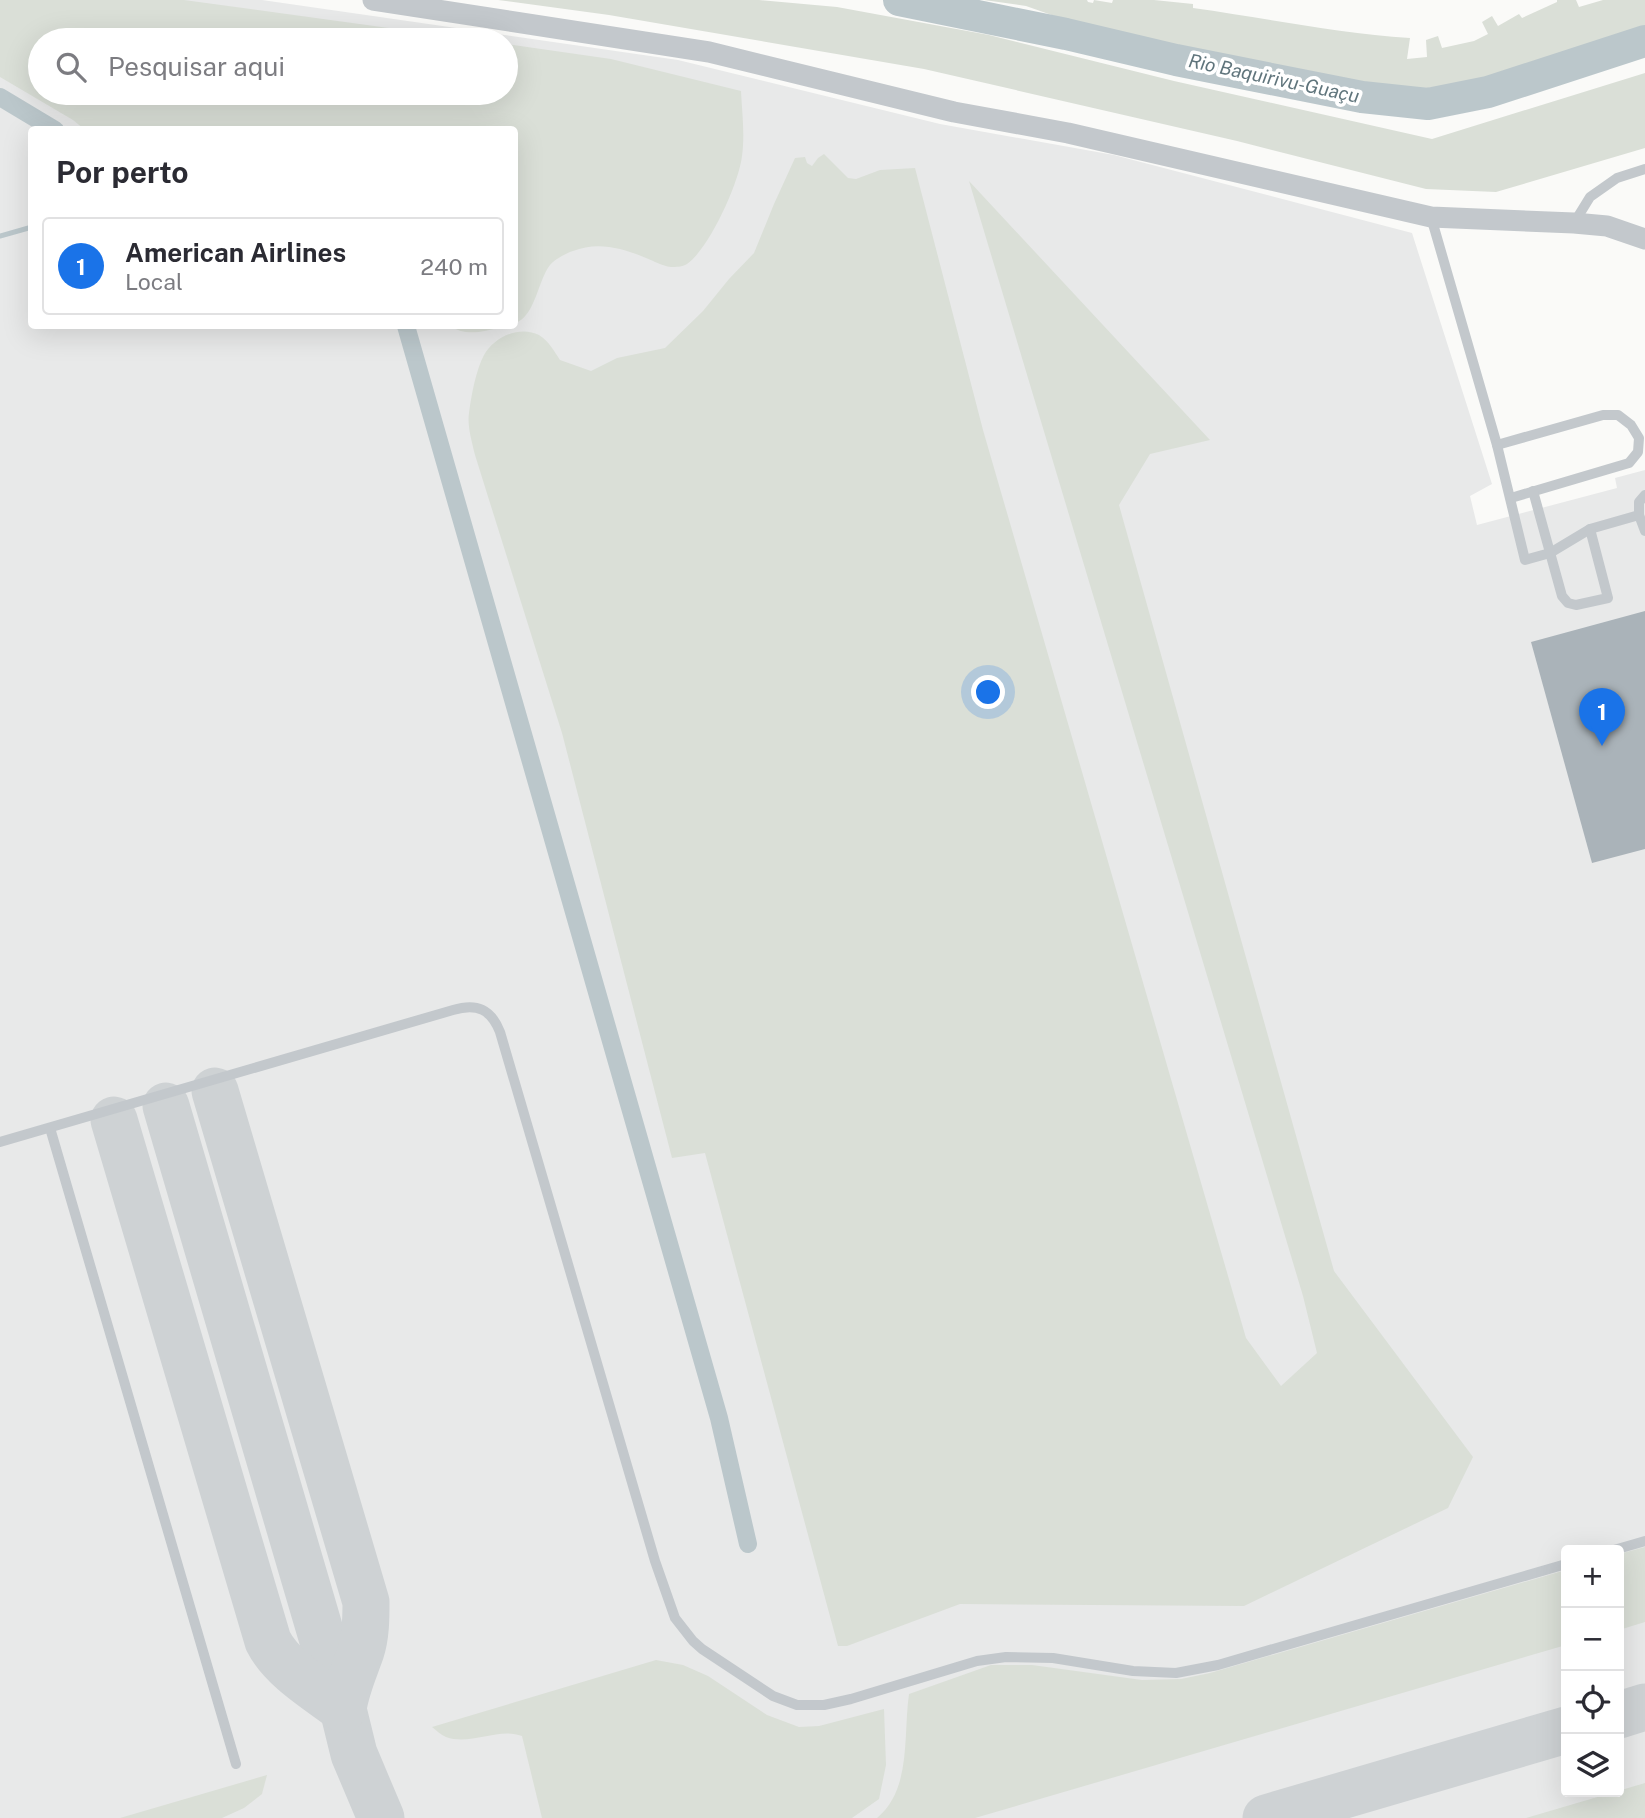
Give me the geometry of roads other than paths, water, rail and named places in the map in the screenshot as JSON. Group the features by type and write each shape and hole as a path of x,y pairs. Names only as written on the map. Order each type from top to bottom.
{"street":[{"path":"373,0 709,52 954,111 1068,133 1431,217 1607,226 1645,240"}],"lane":[{"path":"1574,223 1590,197 1617,178 1645,169"},
{"path":"1431,217 1497,445 1525,560 1550,553 1590,528 1639,515"},
{"path":"1497,445 1603,415 1618,415 1631,425 1639,438 1638,452 1629,463 1511,498"},
{"path":"1533,491 1562,596 1568,603 1576,605 1608,597 1590,528"},
{"path":"1645,495 1639,502 1639,515 1645,531"},
{"path":"0,1142 465,1006 489,1013 500,1032 655,1562 675,1618 702,1649 774,1696 797,1705 824,1705 851,1699 977,1661 1006,1657 1053,1658 1133,1671 1177,1673 1218,1665 1561,1565"},
{"path":"50,1128 236,1764"},
{"path":"1624,1547 1645,1541"}],"waterway":[{"name":"Rio Baquirivu-Guaçu","path":"899,0 1362,97 1428,104 1488,92 1645,41"},
{"path":"0,97 48,126"},
{"path":"0,236 28,228"},
{"path":"407,329 719,1418 748,1544"}],"place":[{"name":"American Airlines","path":"1602,746"}]}
